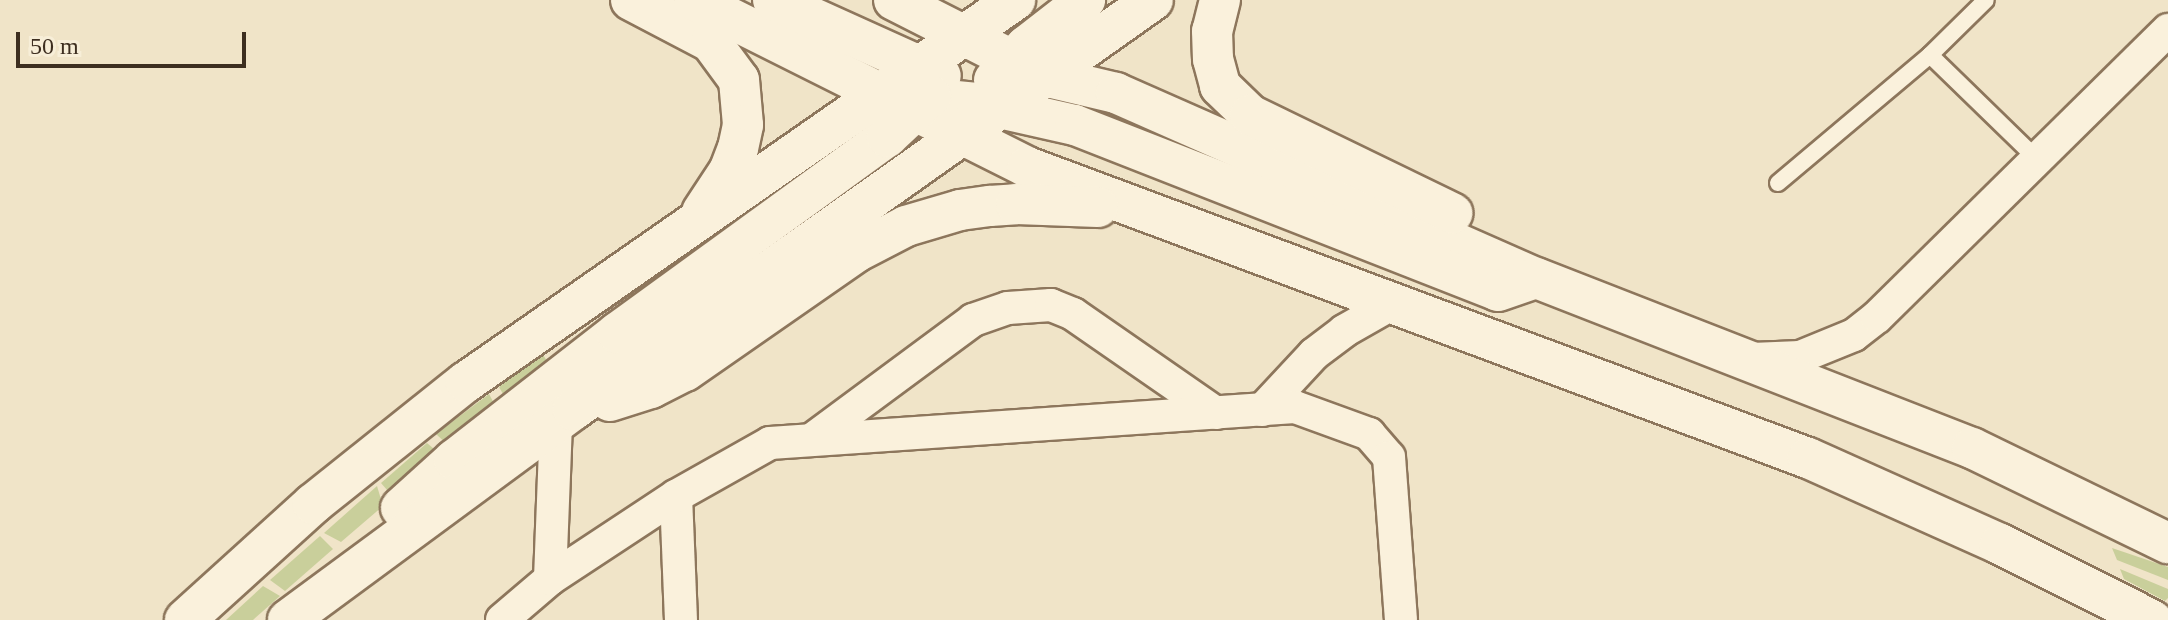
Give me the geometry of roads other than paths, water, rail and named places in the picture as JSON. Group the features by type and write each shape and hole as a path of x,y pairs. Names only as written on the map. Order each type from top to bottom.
{"street":[{"path":"631,0 711,42 727,59 739,80 743,125 738,148 729,171 693,226"},
{"path":"694,0 919,90 997,95 1116,93 1536,278 1972,448 2168,543"},
{"path":"773,0 919,90 997,95 1498,291 1536,278"},
{"path":"894,0 964,37 997,95 1027,167 1390,305 1808,458 2000,544 2152,620"},
{"path":"322,592 407,502 454,460 919,90 964,37 1015,0"},
{"path":"997,95 1085,0"},
{"path":"288,620 997,95 1153,0"},
{"path":"1220,0 1212,31 1213,59 1220,86 1250,115 1492,231 1536,278"},
{"path":"1750,359 1800,357 1854,335 1887,307 2168,30"},
{"path":"185,620 313,504 410,425 545,325 693,226 919,90"},
{"path":"564,417 651,388 685,371 856,252 906,226 960,210 1016,204 1138,210"},
{"path":"811,440 973,320 1008,308 1051,305 1073,314 1216,413"},
{"path":"1262,410 1314,354 1344,331 1390,305"},
{"path":"502,620 550,579 676,496 770,443 1295,407 1369,434 1389,457 1401,620"},
{"path":"550,579 564,417"},
{"path":"676,496 681,620"}],"lane":[{"path":"1778,183 1930,55 1986,0"},
{"path":"1930,55 2037,159"}]}
